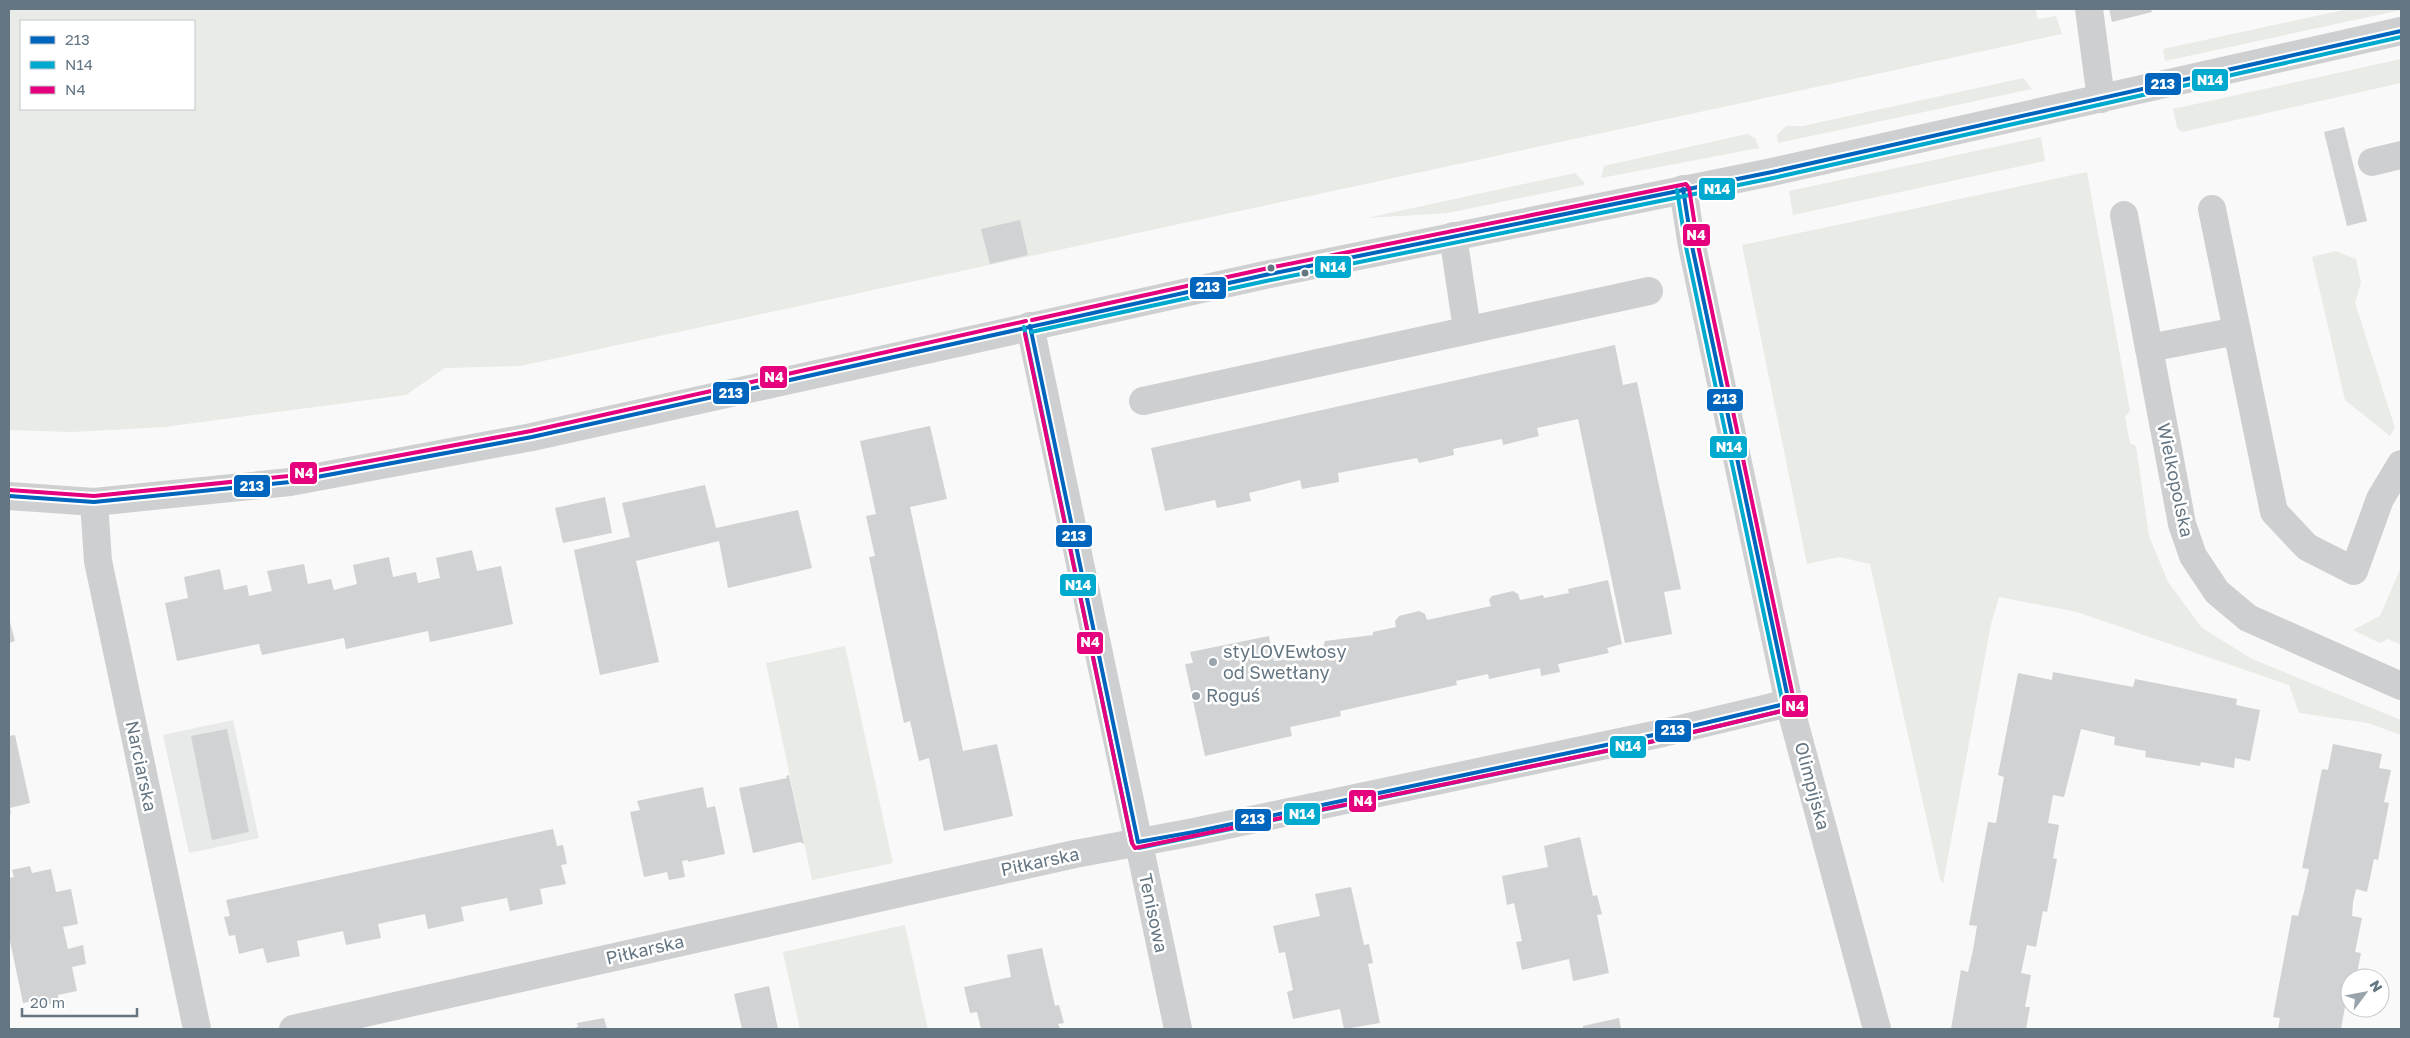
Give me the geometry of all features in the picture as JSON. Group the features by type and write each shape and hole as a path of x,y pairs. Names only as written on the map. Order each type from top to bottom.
{"street":[{"path":"2089,9 2101,100"},
{"path":"9,496 94,502 290,482 522,439 1030,326 1453,236 1772,172 2101,100 2401,31"},
{"path":"2372,162 2401,154"},
{"name":"Olimpijska","path":"1683,189 1692,246 1789,703 1877,1029"},
{"path":"2212,208 2274,512 2307,548 2354,571 2380,499 2401,464"},
{"name":"Wielkopolska","path":"2124,215 2182,524 2193,556 2217,592 2248,618 2401,686"},
{"path":"1453,236 1467,330"},
{"path":"1143,401 1649,291"},
{"name":"Tenisowa","path":"1030,326 1178,1029"},
{"path":"2148,348 2237,331"},
{"name":"Narciarska","path":"94,502 98,562 197,1029"},
{"name":"Piłkarska","path":"293,1029 1065,856 1663,733 1789,703"}],"shaded area":[{"path":"9,9 2036,9 2037,19 2056,16 2062,34 520,366 445,368 406,395 164,427 72,432 9,430"},
{"path":"2348,9 2401,10 2165,61 2163,49"},
{"path":"2401,59 2401,83 2182,132 2177,128 2173,109"},
{"path":"2023,78 2032,89 1778,143 1777,135 1786,126 1803,126"},
{"path":"1747,134 1755,138 1759,148 1601,178 1604,166"},
{"path":"2041,137 2045,161 1793,215 1789,191"},
{"path":"2087,172 2130,411 2125,417 2130,443 2136,446 2149,536 2168,582 2202,628 2252,659 2401,720 2401,735 2368,723 2299,713 2289,685 2077,612 1999,597 1991,624 1943,884 1940,879 1870,564 1839,557 1807,564 1742,245"},
{"path":"1575,173 1585,183 1583,185 1448,213 1367,218"},
{"path":"2335,251 2356,259 2361,283 2355,303 2395,428 2390,436 2345,400 2312,257"},
{"path":"2401,567 2401,645 2388,639 2380,643 2353,630 2380,616"},
{"path":"845,646 893,863 812,880 766,663"},
{"path":"233,720 259,838 189,853 163,735"},
{"path":"905,925 928,1029 800,1029 783,952"}],"building":[{"path":"2109,9 2151,9 2152,12 2112,22"},
{"path":"2344,127 2367,221 2347,226 2324,132"},
{"path":"1020,220 1028,255 990,264 981,229"},
{"path":"1615,345 1623,385 1637,382 1681,589 1664,592 1672,634 1625,643 1578,419 1537,428 1539,436 1503,445 1502,439 1453,449 1454,455 1419,463 1417,458 1338,473 1339,482 1302,489 1300,480 1249,493 1251,501 1217,508 1215,500 1165,511 1151,448"},
{"path":"930,426 947,499 910,507 963,751 997,744 1013,816 944,831 929,758 919,761 910,721 904,723 869,557 875,556 866,516 876,514 860,441"},
{"path":"705,485 716,528 798,510 812,568 728,588 719,541 636,561 659,662 600,675 574,550 630,537 622,503"},
{"path":"605,497 612,533 563,543 555,508"},
{"path":"472,550 477,571 501,566 513,624 430,642 428,631 346,649 344,638 262,655 259,644 177,661 165,603 188,598 184,577 220,569 224,590 247,585 249,596 272,591 267,571 304,564 308,584 331,579 334,590 357,584 353,565 389,557 393,577 416,572 418,583 440,578 436,558"},
{"path":"1608,580 1622,644 1607,648 1609,653 1558,664 1560,672 1541,676 1540,668 1489,679 1488,674 1456,681 1457,685 1340,711 1341,716 1290,727 1292,736 1205,756 1185,664 1193,663 1190,652 1269,636 1274,661 1300,657 1302,651 1323,647 1325,641 1373,635 1373,632 1396,627 1395,621 1399,616 1419,611 1425,614 1427,620 1491,606 1489,600 1492,596 1513,591 1518,594 1520,600 1543,595 1544,598 1569,593 1568,589"},
{"path":"9,618 15,641 9,643"},
{"path":"2053,672 2133,687 2135,679 2237,699 2236,705 2260,710 2250,761 2235,758 2234,768 2201,762 2200,766 2145,757 2146,751 2114,745 2115,737 2081,729 2064,797 2053,795 2048,823 2059,825 2053,858 2057,859 2047,912 2043,911 2036,947 2027,945 2021,973 2031,975 2025,1007 2030,1007 2026,1029 1951,1029 1961,970 1968,972 1973,950 1977,926 1969,925 1988,822 1996,823 2004,777 1998,775 2018,673 2052,680"},
{"path":"227,729 249,832 212,840 191,736"},
{"path":"15,735 30,803 10,808 11,814 9,815 9,736"},
{"path":"2333,744 2382,754 2379,768 2391,770 2384,802 2389,803 2378,860 2374,859 2367,892 2356,889 2353,902 2352,916 2362,918 2355,952 2361,953 2358,968 2340,968 2340,1018 2343,1018 2341,1029 2278,1029 2280,1018 2273,1017 2292,915 2298,916 2304,892 2309,869 2302,868 2322,769 2328,770"},
{"path":"789,775 804,844 800,842 753,853 739,788 787,778 786,776"},
{"path":"703,787 707,808 715,806 725,854 688,862 688,860 682,861 685,877 669,880 667,872 644,877 630,812 640,810 637,801"},
{"path":"553,829 557,846 563,845 567,864 561,865 566,884 540,889 543,904 510,911 507,898 461,907 464,921 428,929 425,914 378,924 381,938 346,945 343,931 297,941 300,956 267,963 263,948 239,954 235,935 229,936 224,917 230,916 226,900"},
{"path":"1580,837 1593,896 1597,895 1602,914 1597,915 1609,973 1573,981 1569,959 1522,970 1516,942 1522,941 1514,903 1507,905 1502,876 1548,867 1544,846"},
{"path":"30,866 32,873 51,869 56,892 71,889 78,924 63,927 68,949 83,945 86,964 72,967 77,991 58,995 59,1002 41,1006 40,999 23,1003 9,936 9,878 14,877 12,870"},
{"path":"1351,887 1364,945 1369,944 1373,963 1368,964 1380,1023 1344,1029 1340,1009 1293,1019 1287,992 1293,990 1285,952 1279,953 1273,926 1320,916 1315,894"},
{"path":"1042,948 1055,1006 1059,1005 1064,1023 1058,1024 1060,1029 981,1029 977,1012 970,1013 964,987 1011,977 1007,955"},
{"path":"769,986 778,1029 742,1029 734,994"},
{"path":"604,1018 607,1029 570,1029 578,1027 577,1023"},
{"path":"1619,1018 1621,1029 1583,1029 1583,1026"}],"transit line":[{"name":"213","path":"9,496 94,502 290,482 532,437 1265,275 1772,172 2401,31"},
{"name":"N14","path":"1031,332 1266,281 1773,178 2401,37"},
{"name":"N4","path":"1025,334 1132,843 1135,848 1664,739 1790,709 1795,706 1698,245 1689,188 1686,184 1264,269 1032,320"},
{"name":"213","path":"1030,326 1138,842 1194,832 1663,733 1789,703 1692,246 1683,189"},
{"name":"N14","path":"1677,190 1686,247 1783,704"},
{"name":"N4","path":"9,490 94,496 289,476 531,431 1026,321"},
{"name":"N14","path":"1024,327 1132,843"},
{"name":"N14","path":"1139,848 1664,739 1790,709"}],"place":[{"name":"styLOVEwłosy od Swetłany","path":"1213,662"},
{"name":"Roguś","path":"1196,696"}]}
